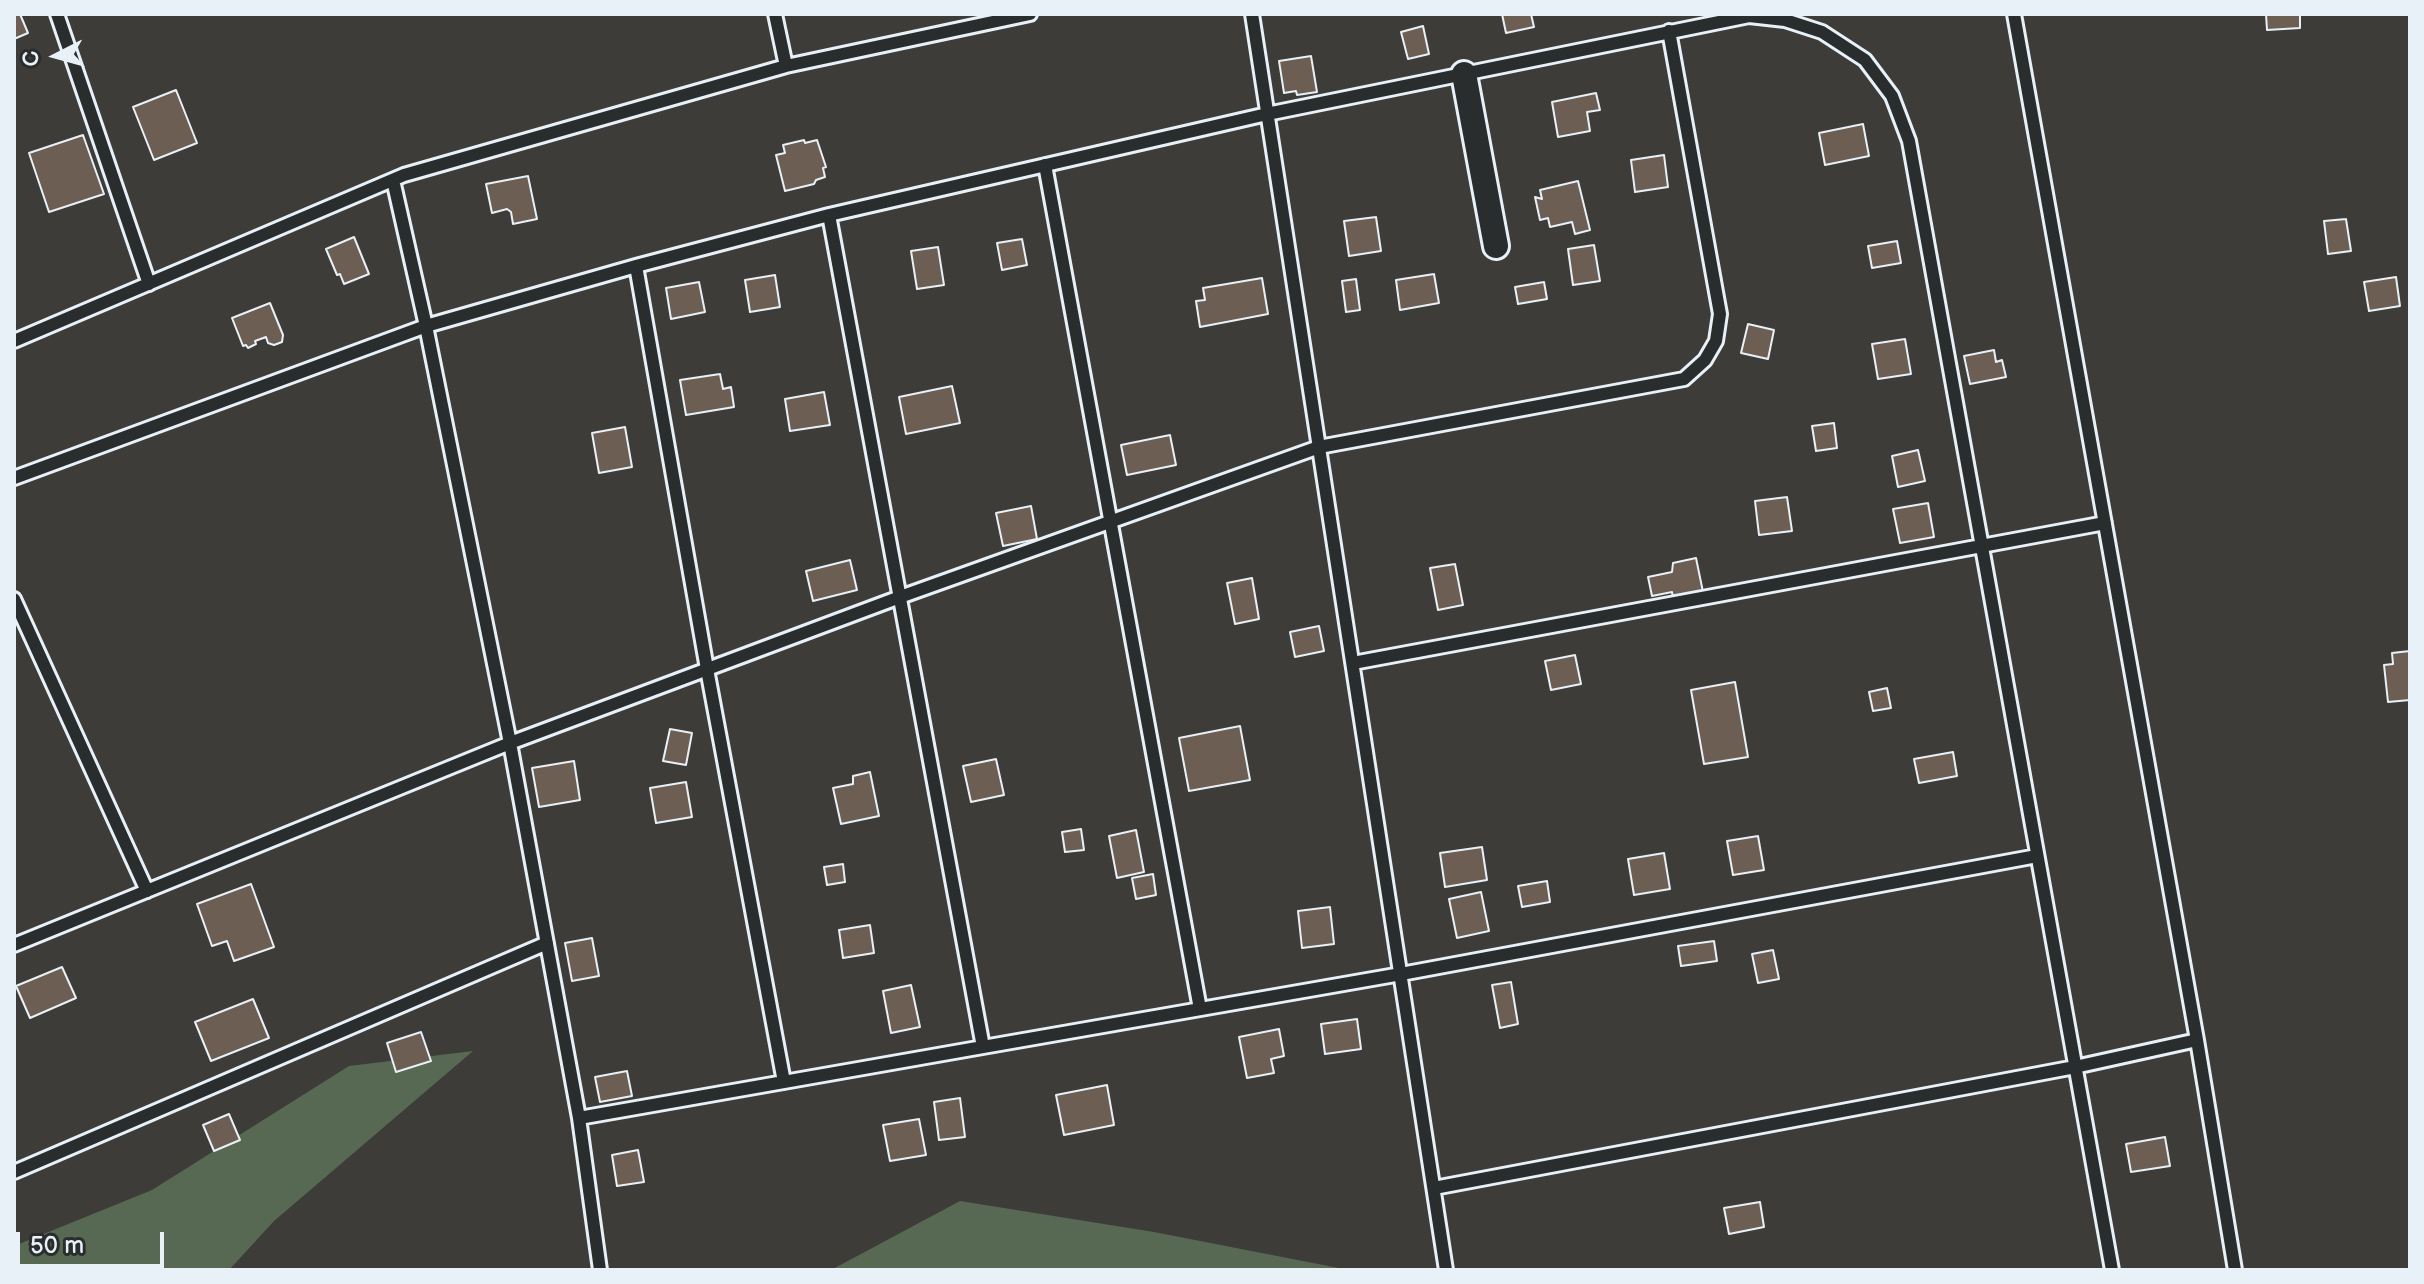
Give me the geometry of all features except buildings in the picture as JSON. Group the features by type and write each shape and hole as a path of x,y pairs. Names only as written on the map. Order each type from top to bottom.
{"street":[{"path":"1464,74 1496,246"}],"lane":[{"path":"57,14 149,284"},
{"path":"775,14 786,66"},
{"path":"14,341 393,180 786,66 1030,14"},
{"path":"1252,14 1446,1270"},
{"path":"2014,14 2197,1040 2235,1270"},
{"path":"14,478 426,326 829,215 1267,114 1749,16 1785,20 1822,32 1865,60 1892,96 1909,141 2112,1270"},
{"path":"14,945 510,743 900,597 1319,447 1684,379 1705,360 1716,341 1720,314 1669,31"},
{"path":"1045,165 1200,1009"},
{"path":"393,180 426,326 510,743 579,1118 600,1270"},
{"path":"829,215 983,1047"},
{"path":"636,266 784,1082"},
{"path":"1353,663 2105,523"},
{"path":"14,599 147,891"},
{"path":"579,1118 1401,974 2037,856"},
{"path":"14,1172 547,943"},
{"path":"1434,1188 2075,1067 2197,1040"}],"green space":[{"path":"473,1051 274,1221 229,1270 14,1270 14,1246 152,1190 349,1066"},
{"path":"960,1201 1154,1232 1349,1270 831,1270"}]}
